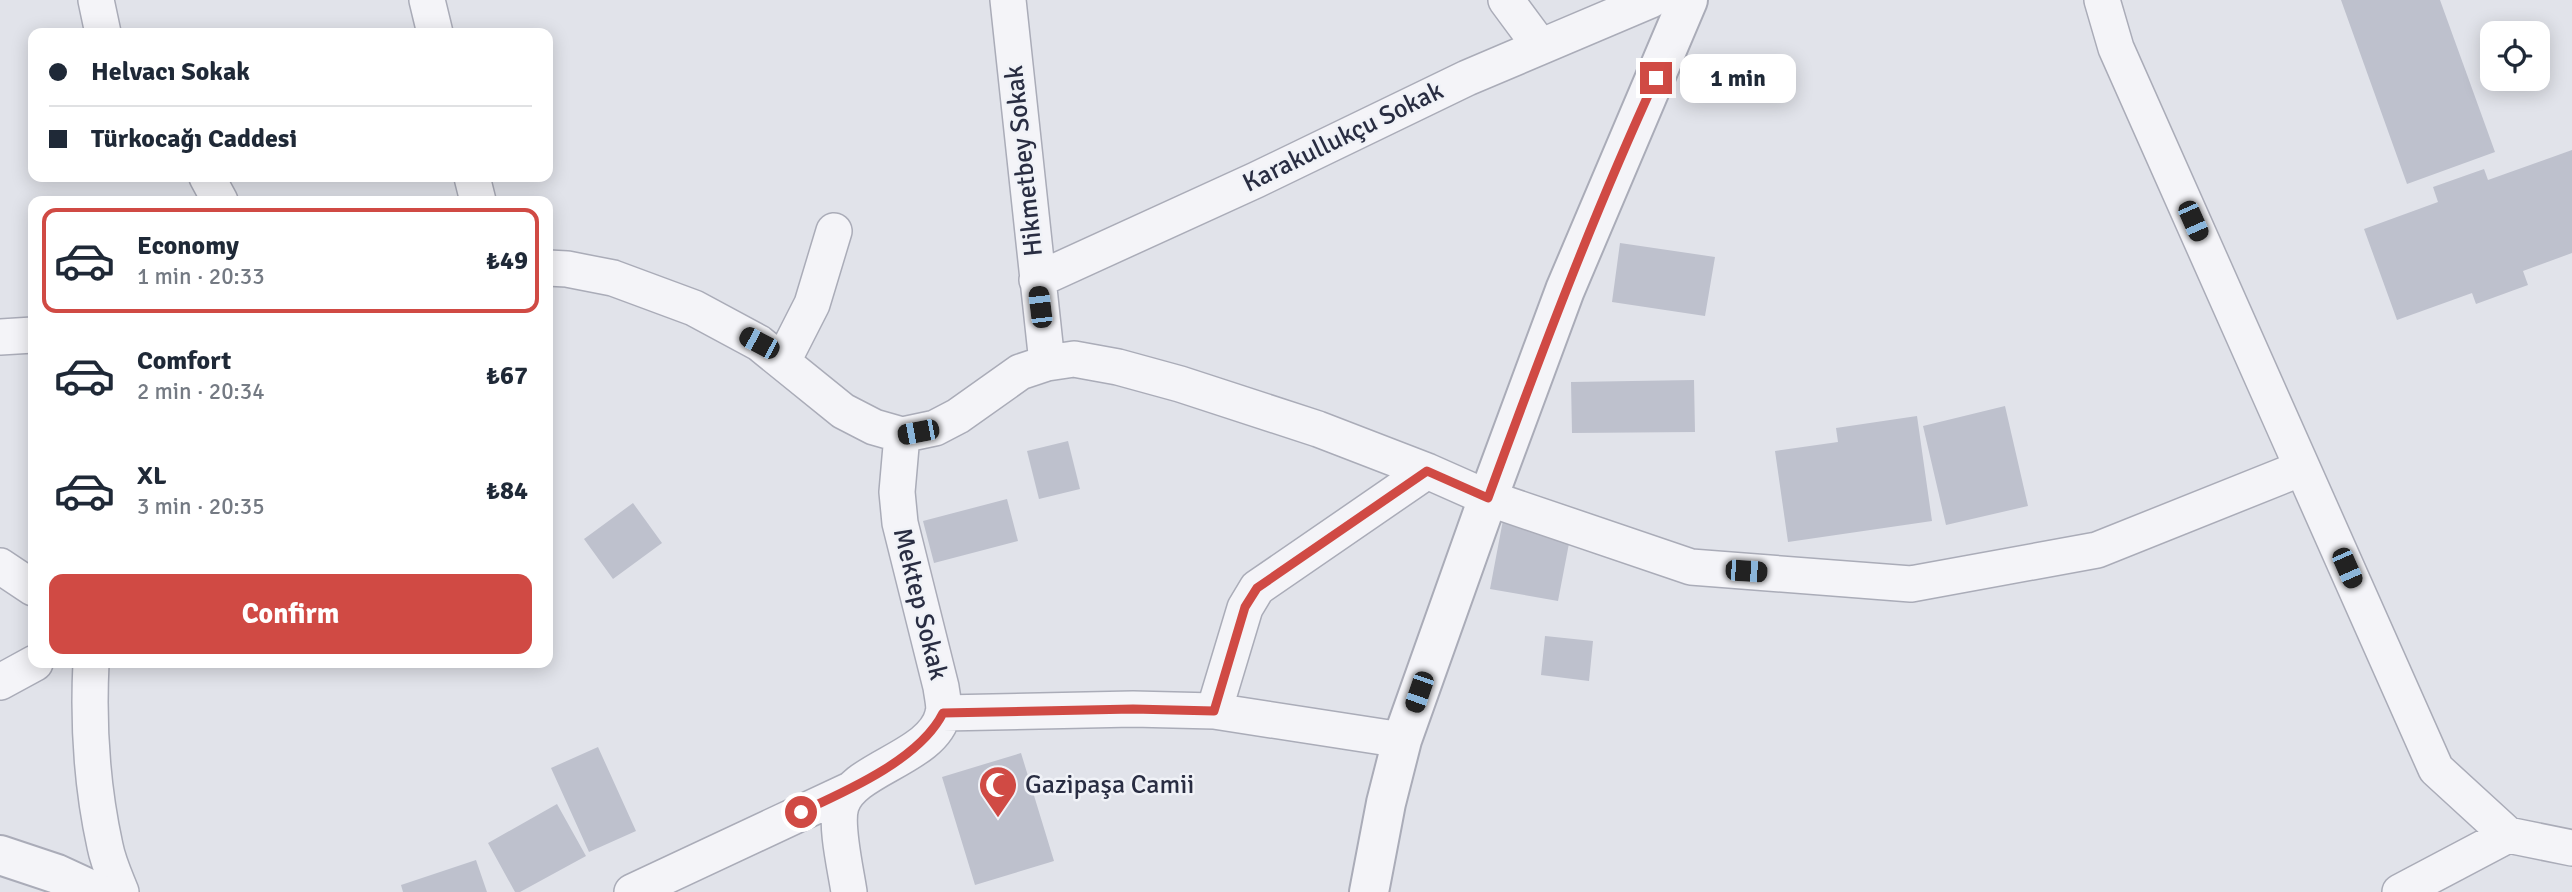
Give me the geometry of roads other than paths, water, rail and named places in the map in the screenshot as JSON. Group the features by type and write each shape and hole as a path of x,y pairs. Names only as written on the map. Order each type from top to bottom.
{"street":[{"path":"96,0 102,28"},
{"path":"427,0 434,28"},
{"name":"Hikmetbey Sokak","path":"1008,0 1047,363"},
{"path":"1506,0 1540,46"},
{"name":"Karakullukçu Sokak","path":"1037,279 1540,46 1651,0"},
{"path":"1369,892 1386,803 1402,740 1488,498 1565,290 1688,0"},
{"path":"2102,0 2116,48 2436,769 2508,835 2572,848"},
{"path":"783,361 812,304 834,231"},
{"path":"553,268 613,278 694,309 759,343 843,411 874,427 902,435 934,428 958,416 1020,372 1047,363 1074,359 1118,367 1180,384 1318,429 1488,498 1691,567 1911,584 2097,550 2302,468"},
{"path":"0,337 28,335"},
{"name":"Mektep Sokak","path":"632,892 850,790 920,744 935,730 943,713 941,687 900,523 897,492 902,435"},
{"path":"1214,711 1245,607 1257,588 1427,471"},
{"path":"0,566 28,585"},
{"path":"0,682 28,667"},
{"path":"91,668 89,695 95,790 105,848 121,892"},
{"path":"943,713 1133,709 1214,711 1402,740"},
{"path":"849,892 839,817 841,804 850,790"},
{"path":"2400,892 2508,835"},
{"path":"0,855 57,874 96,892"}],"place":[{"name":"Gazipaşa Camii","path":"998,819"}]}
